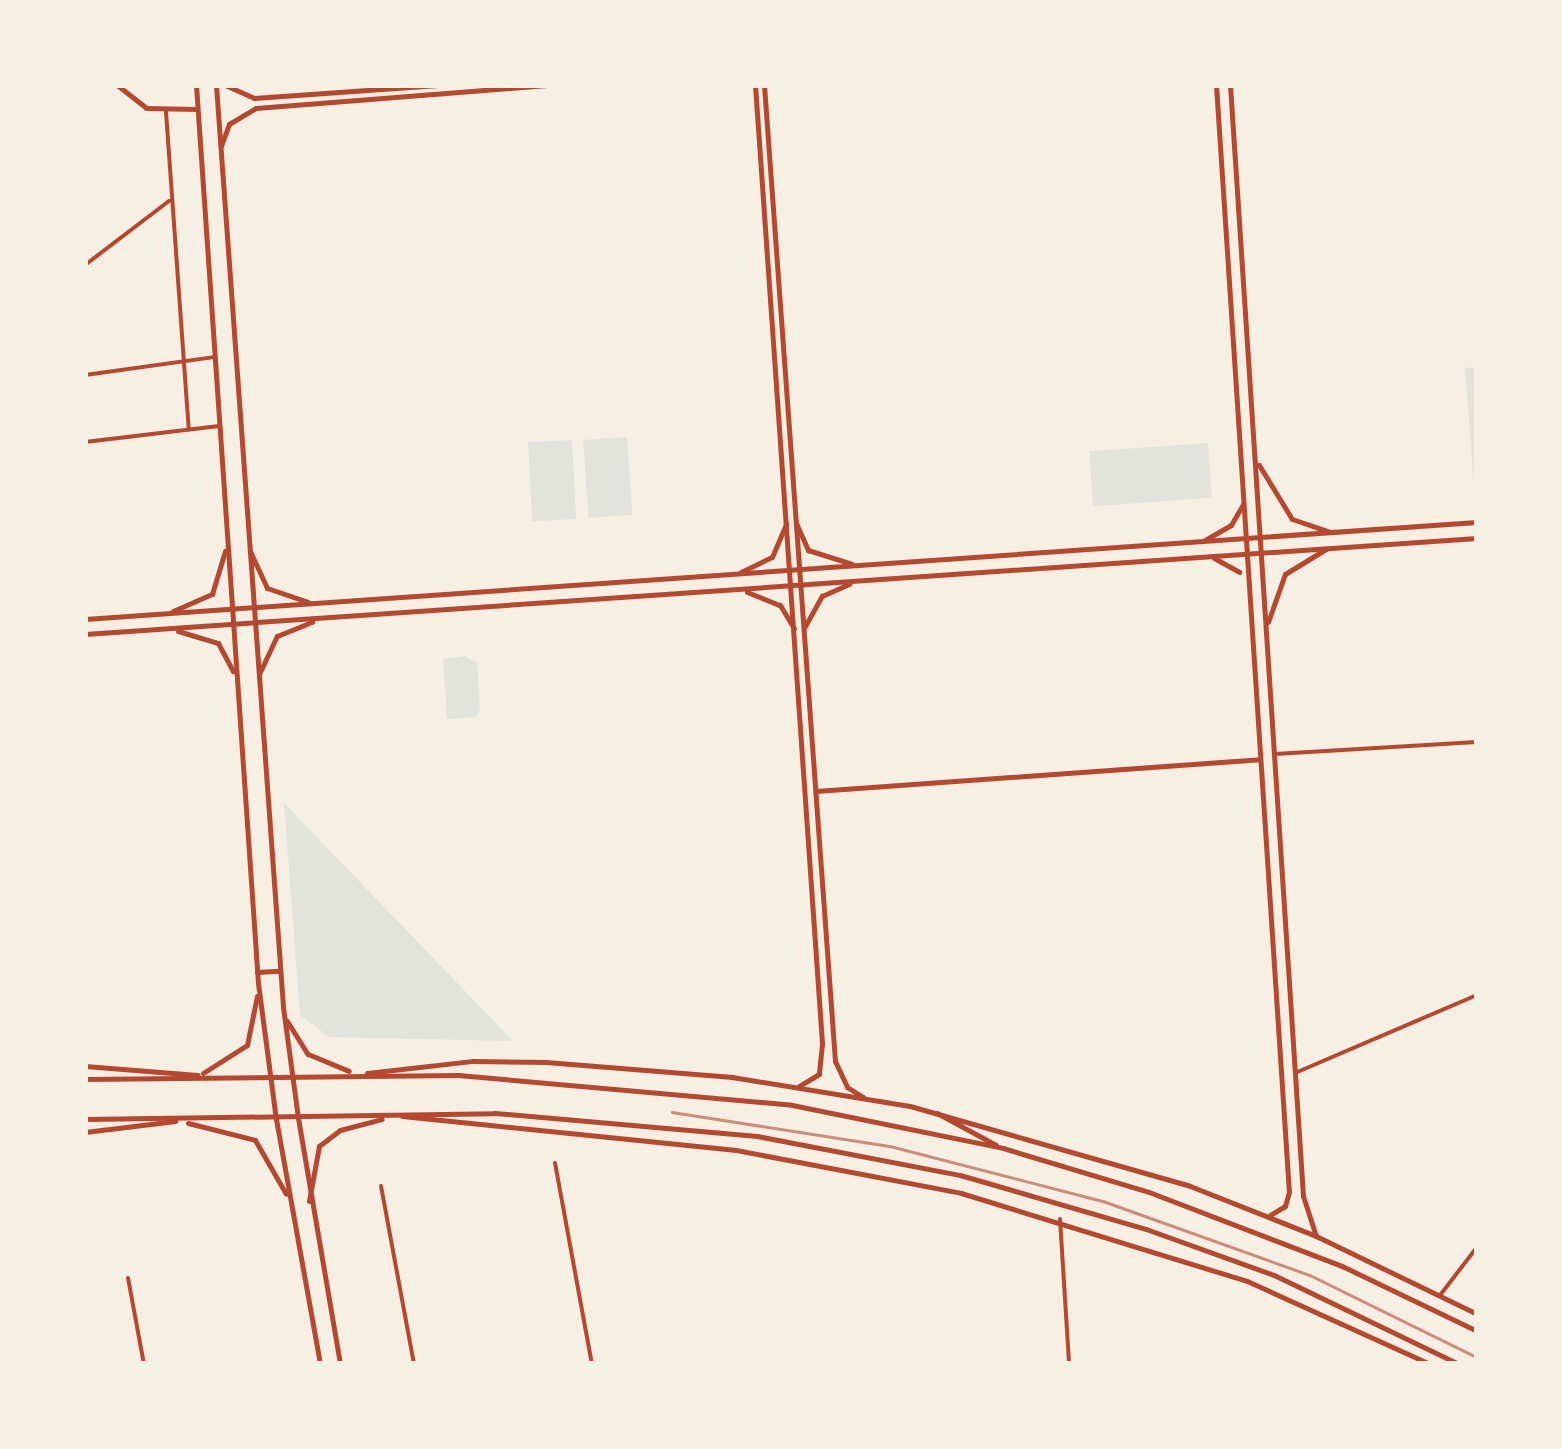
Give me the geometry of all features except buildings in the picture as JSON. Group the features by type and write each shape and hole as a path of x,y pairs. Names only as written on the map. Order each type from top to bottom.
{"main road":[{"path":"117,85 134,102 166,112 197,109"},
{"path":"196,85 258,983 286,1194 320,1364"},
{"path":"216,85 283,1007 309,1201 340,1364"},
{"path":"225,85 254,98 439,85"},
{"path":"220,149 228,124 256,108 546,85"},
{"path":"755,85 822,1057 819,1074 799,1086"},
{"path":"764,85 835,1061 847,1087 862,1098"},
{"path":"1216,85 1289,1198 1282,1210 1266,1215"},
{"path":"1230,85 1264,536 1304,1204 1316,1236"},
{"path":"1257,461 1292,519 1332,533"},
{"path":"1203,541 1231,526 1244,498"},
{"path":"85,619 1477,522"},
{"path":"796,523 815,554 865,565"},
{"path":"730,575 772,557 786,524"},
{"path":"161,614 212,594 226,538"},
{"path":"247,538 267,588 315,604"},
{"path":"85,634 1477,538"},
{"path":"1267,630 1285,574 1328,548"},
{"path":"1206,557 1239,572 1250,604"},
{"path":"804,628 822,596 867,580"},
{"path":"729,590 766,596 794,628"},
{"path":"258,685 268,645 322,619"},
{"path":"160,630 218,643 237,689"},
{"path":"816,791 1260,759"},
{"path":"257,972 280,970"},
{"path":"85,1066 198,1075 247,1045 258,983"},
{"path":"283,1007 308,1054 367,1074 472,1061 546,1062 799,1086 937,1113 1084,1151 1266,1215 1477,1314"},
{"path":"85,1079 367,1074 738,1098 1003,1148 1149,1192 1284,1242 1477,1332"},
{"path":"937,1113 1003,1148"},
{"path":"85,1119 175,1121 511,1114 676,1125 960,1176 1274,1275 1459,1364"},
{"path":"309,1201 314,1155 325,1139 399,1116 736,1150 911,1182 1060,1220 1247,1281 1430,1364"},
{"path":"85,1132 175,1121 254,1140 286,1194"},
{"path":"1286,1135 1300,1134"}],"street":[{"path":"166,112 189,429"},
{"path":"85,265 170,199"},
{"path":"85,375 214,357"},
{"path":"85,442 219,426"},
{"path":"1275,754 1477,742"},
{"path":"1295,1073 1477,995"},
{"path":"555,1163 592,1364"},
{"path":"382,1186 414,1364"},
{"path":"1060,1220 1070,1364"},
{"path":"1440,1295 1477,1247"},
{"path":"128,1278 144,1364"}],"shaded area":[{"path":"1477,367 1477,486 1474,487 1465,368"},
{"path":"627,437 632,515 589,518 583,440"},
{"path":"572,440 576,519 532,521 528,442"},
{"path":"1208,443 1212,498 1093,506 1089,451"},
{"path":"465,656 477,663 480,711 476,717 447,719 443,659"},
{"path":"284,803 513,1041 329,1037 300,1015"}],"railway":[{"path":"672,1112 890,1146 1103,1201 1310,1275 1477,1357"}]}
